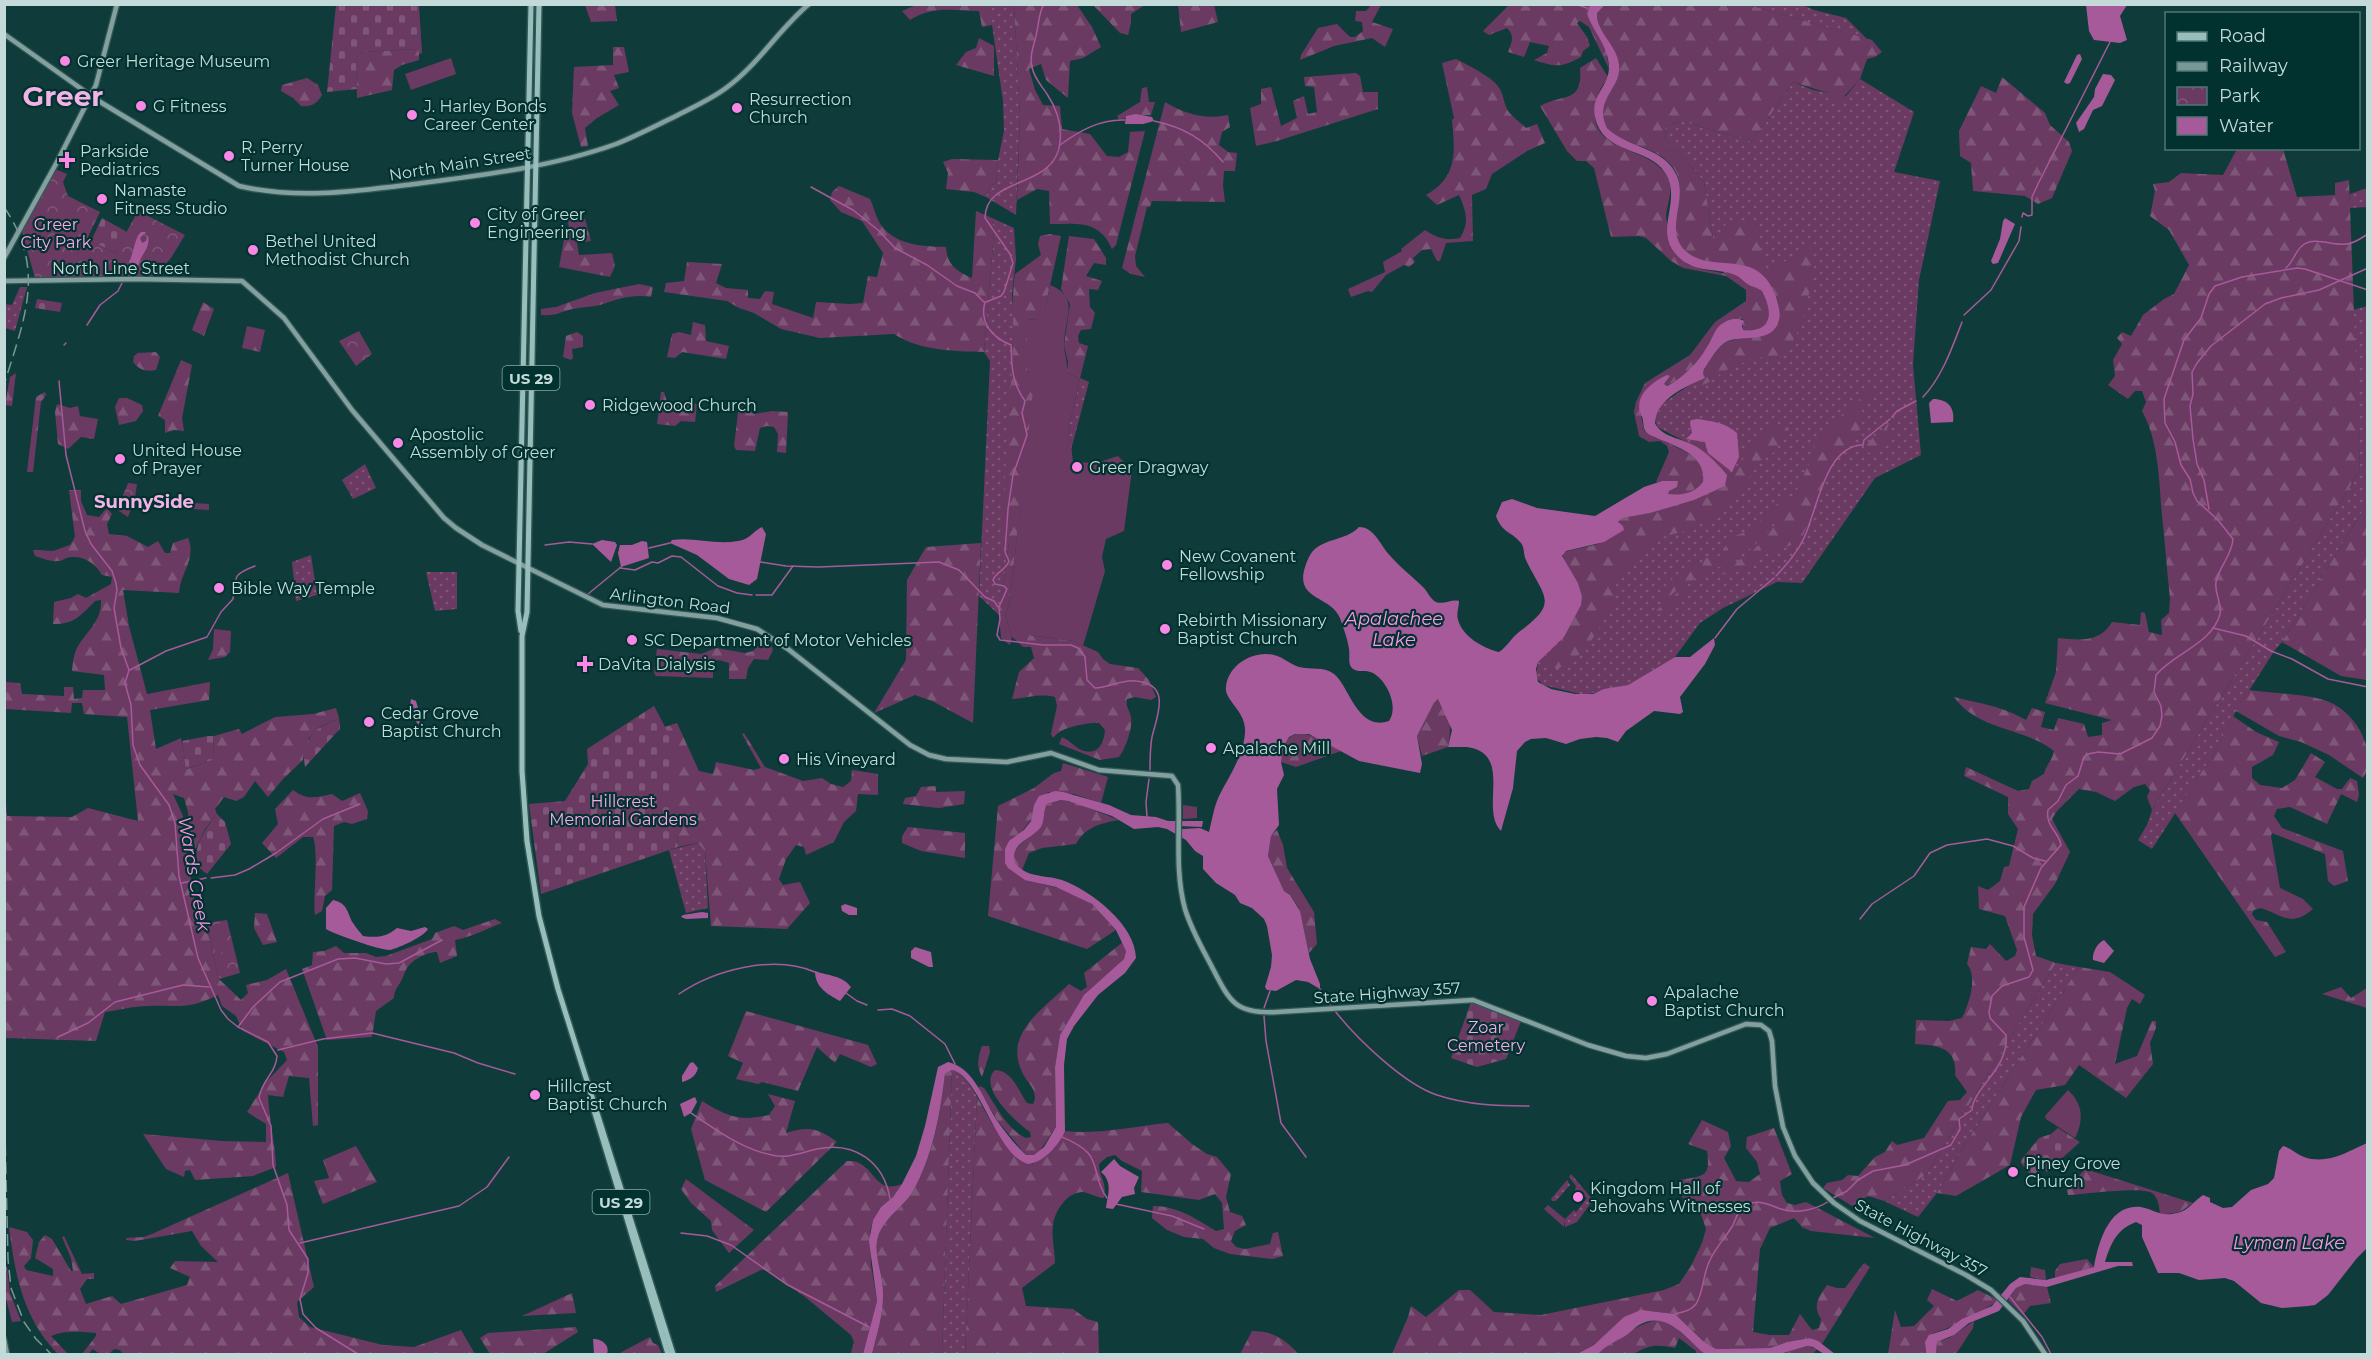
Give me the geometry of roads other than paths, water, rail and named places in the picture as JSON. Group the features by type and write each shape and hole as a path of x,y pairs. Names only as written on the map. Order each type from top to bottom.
{"main road":[{"path":"4,258 91,95 104,59 117,4"},
{"name":"US 29","path":"531,4 518,610 522,636 522,771 527,841 546,948 598,1122 673,1354"},
{"name":"US 29","path":"522,636 527,612 539,4"},
{"name":"North Main Street","path":"4,34 91,95 202,166 238,186 251,189 326,193 463,178 576,156 618,143 714,96 745,72 787,24 808,4"},
{"name":"Arlington Road","path":"238,280 246,283 284,318 352,410 444,518 476,541 606,606 717,618 757,629 788,649 910,745 929,755 946,759 1001,763 1051,753 1110,772 1166,774 1173,777 1178,785"},
{"name":"North Line Street","path":"4,281 238,280"},
{"name":"State Highway 357","path":"1178,785 1181,891 1192,927 1226,993 1236,1005 1247,1011 1277,1012 1470,1000 1588,1045 1643,1058 1659,1056 1746,1024 1764,1027 1772,1038 1774,1086 1783,1127 1795,1156 1814,1183 1834,1203 1860,1221 1991,1290 2016,1312 2045,1354"},
{"name":"US 29","path":"622,1198 668,1354"},
{"path":"4,1339 7,1354"}],"water":[{"name":"Apalachee Lake","path":"1590,5 1605,5 1597,13 1598,20 1618,58 1619,65 1619,73 1603,109 1607,128 1615,135 1655,153 1671,166 1680,186 1677,236 1688,253 1699,259 1736,264 1759,272 1768,282 1776,297 1779,311 1779,320 1771,333 1724,343 1704,369 1705,378 1673,394 1657,414 1655,423 1658,428 1668,435 1695,446 1718,464 1727,475 1725,486 1694,500 1650,513 1622,518 1618,522 1624,530 1604,542 1566,551 1562,556 1578,583 1582,596 1581,605 1564,637 1538,662 1536,669 1538,682 1551,689 1575,694 1593,694 1604,689 1628,685 1675,657 1690,657 1714,638 1715,645 1705,664 1680,697 1683,712 1680,714 1654,711 1626,731 1618,742 1596,737 1566,744 1546,738 1531,739 1525,742 1517,751 1513,788 1501,831 1495,821 1493,771 1489,760 1481,752 1467,747 1448,747 1452,730 1438,699 1417,736 1422,764 1420,773 1359,761 1309,734 1295,734 1289,737 1283,747 1281,762 1284,775 1277,789 1279,825 1271,836 1268,856 1284,891 1290,895 1300,911 1310,959 1320,989 1308,982 1296,980 1276,991 1267,990 1265,987 1272,955 1264,919 1216,883 1203,869 1203,856 1195,851 1186,840 1167,829 1158,827 1134,829 1112,816 1068,801 1061,800 1047,804 1041,827 1022,842 1015,851 1015,863 1030,874 1062,880 1073,885 1110,910 1128,933 1134,945 1136,958 1125,973 1098,995 1067,1039 1064,1065 1065,1131 1059,1142 1045,1157 1028,1164 1017,1158 997,1132 980,1100 962,1075 952,1070 945,1074 938,1120 925,1165 912,1193 884,1224 878,1237 877,1257 883,1284 880,1323 872,1354 863,1354 877,1301 869,1241 873,1220 881,1207 893,1197 902,1184 916,1156 938,1067 948,1062 965,1071 972,1078 1011,1139 1026,1155 1034,1155 1044,1147 1056,1127 1055,1067 1060,1035 1084,995 1124,959 1126,951 1116,930 1092,904 1056,887 1025,880 1008,868 1005,863 1005,849 1009,841 1024,830 1031,821 1034,805 1039,796 1055,791 1063,792 1109,805 1131,815 1156,817 1168,821 1203,821 1202,827 1178,826 1183,829 1200,828 1209,832 1217,800 1239,758 1244,742 1245,725 1226,692 1228,679 1231,672 1243,661 1258,655 1274,655 1299,667 1322,669 1334,674 1361,714 1378,723 1389,721 1393,708 1387,688 1373,673 1351,667 1348,642 1340,618 1328,604 1313,595 1303,582 1304,572 1313,551 1319,546 1354,532 1359,527 1368,529 1375,535 1390,556 1424,588 1434,601 1442,603 1459,601 1457,618 1464,632 1480,645 1499,652 1540,613 1545,599 1526,560 1522,545 1498,522 1496,516 1502,502 1512,499 1537,508 1595,516 1644,487 1662,481 1678,481 1677,487 1669,491 1668,494 1673,495 1692,491 1703,482 1703,472 1693,457 1646,432 1640,412 1640,399 1647,389 1667,375 1670,376 1664,384 1667,386 1690,370 1719,326 1728,320 1744,321 1743,330 1753,330 1765,325 1768,320 1768,306 1762,291 1739,277 1726,272 1696,267 1682,260 1668,241 1671,189 1662,168 1653,161 1611,142 1597,124 1596,100 1608,76 1609,68 1607,53 1587,14"},
{"path":"2086,5 2127,5 2120,16 2127,40 2120,43 2094,40 2089,31"},
{"path":"2080,54 2082,59 2070,83 2067,84 2064,82 2077,55"},
{"path":"2103,74 2111,75 2115,80 2102,106 2093,110 2084,129 2079,132 2076,123 2094,97 2095,89"},
{"path":"1136,114 1152,117 1154,121 1143,124 1125,124 1126,116"},
{"path":"2005,218 2015,224 1998,263 1993,264 1991,261"},
{"path":"141,232 146,232 140,238 142,243 146,241 148,235 149,240 138,267 132,269 129,262"},
{"path":"1933,399 1949,405 1953,412 1953,422 1931,423 1929,403"},
{"path":"1698,419 1723,425 1737,433 1739,457 1732,472 1708,453 1705,442 1686,439 1692,433 1691,420"},
{"path":"762,527 766,534 757,579 749,585 729,579 697,555 670,543 672,540 680,539 738,541"},
{"path":"602,540 615,542 617,545 611,562 592,544"},
{"path":"642,541 647,542 649,558 621,567 618,553 620,545 632,545"},
{"path":"411,699 416,701 421,718 419,725 412,713"},
{"path":"333,900 342,903 363,936 381,936 397,928 411,931 425,927 428,929 417,938 390,950 369,945 326,929 326,908"},
{"path":"845,904 857,908 857,915 849,915 842,911 841,906"},
{"path":"708,913 708,918 686,919 681,917 683,915"},
{"path":"2104,940 2114,951 2104,963 2093,960 2093,957 2097,946"},
{"path":"915,947 931,952 933,967 911,958 911,951"},
{"path":"815,971 839,978 851,987 840,1001 819,986"},
{"path":"693,1062 698,1068 696,1073 690,1079 682,1082 682,1076"},
{"path":"695,1097 697,1102 691,1113 684,1117 680,1104"},
{"name":"Lyman Lake","path":"2367,1143 2367,1248 2328,1295 2315,1305 2282,1308 2261,1303 2234,1281 2225,1278 2199,1280 2179,1273 2158,1273 2142,1237 2142,1225 2136,1222 2119,1233 2105,1262 2132,1262 2133,1266 2118,1266 2047,1287 2025,1284 2016,1288 1999,1311 1969,1323 1954,1335 1937,1342 1936,1354 1926,1354 1925,1342 1929,1335 1948,1329 1962,1319 1992,1306 2010,1284 2020,1277 2046,1280 2094,1267 2102,1236 2113,1218 2121,1211 2130,1207 2141,1207 2162,1214 2177,1213 2188,1208 2203,1195 2210,1198 2210,1202 2223,1208 2232,1207 2251,1190 2268,1184 2274,1178 2279,1151 2283,1146 2304,1157 2321,1159 2337,1156"},
{"path":"1114,1159 1120,1166 1139,1177 1134,1188 1135,1194 1122,1197 1113,1209 1106,1208 1108,1184 1101,1172"},
{"path":"1641,1310 1675,1314 1703,1341 1716,1349 1770,1348 1810,1338 1835,1354 1824,1354 1807,1346 1780,1354 1705,1354 1667,1323 1649,1321 1639,1325 1598,1354 1577,1354 1594,1345 1624,1317"},
{"path":"593,1339 604,1343 607,1354 594,1354"}],"waterway":[{"path":"986,302 1001,296 1004,292 1013,263 1010,254 985,218 988,204 996,195 1047,168 1056,157 1060,142 1056,111 1036,78 1031,62 1044,4"},
{"path":"1575,4 1587,8"},
{"path":"2022,217 2023,213 2028,216 2032,215 2032,197 2110,42"},
{"path":"1060,145 1090,127 1125,120"},
{"path":"1154,121 1192,135 1223,162"},
{"path":"811,187 853,210 878,230 895,248 927,265 957,286 975,293 984,302"},
{"path":"1964,315 1991,290 2019,241 2021,227"},
{"path":"2286,268 2300,247 2308,242 2349,244 2368,234"},
{"path":"1833,1198 1847,1191 1858,1180 1873,1171 1905,1165 1951,1145 1960,1129 1959,1119 1972,1110 1978,1094 2002,1058 2006,1035 1990,1018 1992,996 2002,986 2029,977 2033,970 2024,937 2024,907 2041,868 2061,845 2048,820 2048,810 2058,801 2066,785 2078,776 2084,757 2088,754 2098,752 2120,754 2152,738 2160,726 2162,716 2161,706 2154,692 2156,675 2172,660 2201,641 2216,624 2220,614 2216,582 2233,539 2218,520 2197,501 2193,493 2190,479 2181,465 2175,442 2165,423 2164,399 2184,340 2201,318 2209,294 2215,286 2242,277 2297,268 2368,290"},
{"path":"2209,509 2204,480 2197,464 2190,406 2193,394 2192,372 2197,363 2211,346 2265,304 2319,290 2368,268"},
{"name":"Wards Creek","path":"87,325 100,305 118,291 122,283"},
{"path":"985,302 984,317 989,329 1011,345 1014,379 1025,401 1022,413 1027,435 1013,475 1008,509 1005,552 1009,561 993,580 995,584 1007,589 999,607 1000,619 997,635 1000,640 1043,645 1071,645 1078,648 1085,657 1087,680 1095,688 1131,681 1147,683 1154,688 1158,694 1159,711 1151,741 1150,770"},
{"path":"1923,397 1941,371 1962,322"},
{"name":"Wards Creek","path":"59,381 66,455 85,531 91,544 112,571 116,583 114,608 121,648 129,670 125,683 131,705 133,745 140,765 169,805 175,823 179,876 198,958 221,1010 228,1019 238,1027 268,1042 277,1056 259,1098 271,1126 273,1165 287,1205 289,1230 308,1259 308,1273 300,1299 303,1314 316,1328 358,1354"},
{"path":"1892,417 1897,411 1916,401"},
{"path":"1776,576 1788,563 1804,538 1831,467 1850,448 1863,445 1864,440 1890,419"},
{"path":"545,545 569,542 592,544"},
{"path":"649,548 670,543"},
{"path":"620,568 635,570 672,556 681,557 718,586 737,593 752,595"},
{"path":"760,562 819,567 939,562 959,570 998,607"},
{"path":"130,670 166,651 207,637 221,612 233,599 238,575 255,566"},
{"path":"756,595 772,595 793,566"},
{"path":"588,594 621,567"},
{"path":"1715,638 1737,609 1774,578"},
{"path":"2213,628 2246,636 2328,679 2368,687"},
{"path":"1147,817 1149,779"},
{"path":"211,878 235,875 249,869 276,853 323,819 360,804"},
{"path":"1860,919 1872,904 1914,876 1930,853 1947,845 1987,839 2013,846 2033,858 2045,861"},
{"path":"182,883 206,878"},
{"path":"238,1027 253,1007 280,982 338,959 355,958 386,964 399,963 442,940"},
{"path":"679,994 709,978 745,967 781,964 815,972"},
{"path":"58,1037 88,1023 115,1002 183,985 209,987"},
{"path":"1320,989 1331,1006"},
{"path":"1264,1008 1270,991"},
{"path":"846,993 867,1005"},
{"path":"878,1010 892,1009 910,1016 945,1044 955,1064"},
{"path":"1335,1011 1382,1059 1424,1089 1437,1095 1471,1103 1529,1106"},
{"path":"1264,1016 1266,1041 1281,1123 1306,1157"},
{"path":"278,1050 323,1039 372,1033 454,1053 515,1074"},
{"path":"691,1113 740,1144 772,1155 790,1156 831,1147 855,1152 866,1157 881,1174 890,1199"},
{"path":"1062,1137 1079,1145 1091,1157 1100,1186 1107,1198"},
{"path":"300,1243 459,1206 487,1187 509,1157"},
{"path":"1675,1314 1689,1310 1696,1304 1710,1260 1743,1208 1759,1202 1799,1211 1818,1207 1829,1201"},
{"path":"1116,1204 1172,1216 1204,1229"},
{"path":"681,1233 707,1236 731,1245 786,1284 869,1327"},
{"path":"2010,1297 2042,1337 2051,1354"}],"railway":[{"path":"4,207 17,230 25,252 28,274 28,295 24,316 4,385"},
{"path":"4,1090 8,1259 11,1288 24,1322 51,1354"}],"place":[{"name":"Greer Heritage Museum","path":"65,61"},
{"name":"G Fitness","path":"141,106"},
{"name":"Resurrection Church","path":"737,108"},
{"name":"J. Harley Bonds Career Center","path":"412,115"},
{"name":"R. Perry Turner House","path":"229,156"},
{"name":"Parkside Pediatrics","path":"67,160"},
{"name":"Namaste Fitness Studio","path":"102,199"},
{"name":"City of Greer Engineering","path":"475,223"},
{"name":"Bethel United Methodist Church","path":"253,250"},
{"name":"Ridgewood Church","path":"590,405"},
{"name":"Apostolic Assembly of Greer","path":"398,443"},
{"name":"United House of Prayer","path":"120,459"},
{"name":"Greer Dragway","path":"1077,467"},
{"name":"New Covanent Fellowship","path":"1167,565"},
{"name":"Bible Way Temple","path":"219,588"},
{"name":"Rebirth Missionary Baptist Church","path":"1165,629"},
{"name":"SC Department of Motor Vehicles","path":"632,640"},
{"name":"DaVita Dialysis","path":"585,664"},
{"name":"Cedar Grove Baptist Church","path":"369,722"},
{"name":"Apalache Mill","path":"1211,748"},
{"name":"His Vineyard","path":"784,759"},
{"name":"Apalache Baptist Church","path":"1652,1001"},
{"name":"Hillcrest Baptist Church","path":"535,1095"},
{"name":"Piney Grove Church","path":"2013,1172"},
{"name":"Kingdom Hall of Jehovahs Witnesses","path":"1578,1197"}],"district":[{"name":"Greer","path":"63,96"},
{"name":"SunnySide","path":"144,502"}],"park label":[{"name":"Greer City Park","path":"56,233"},
{"name":"Hillcrest Memorial Gardens","path":"623,810"},
{"name":"Zoar Cemetery","path":"1486,1036"}]}
